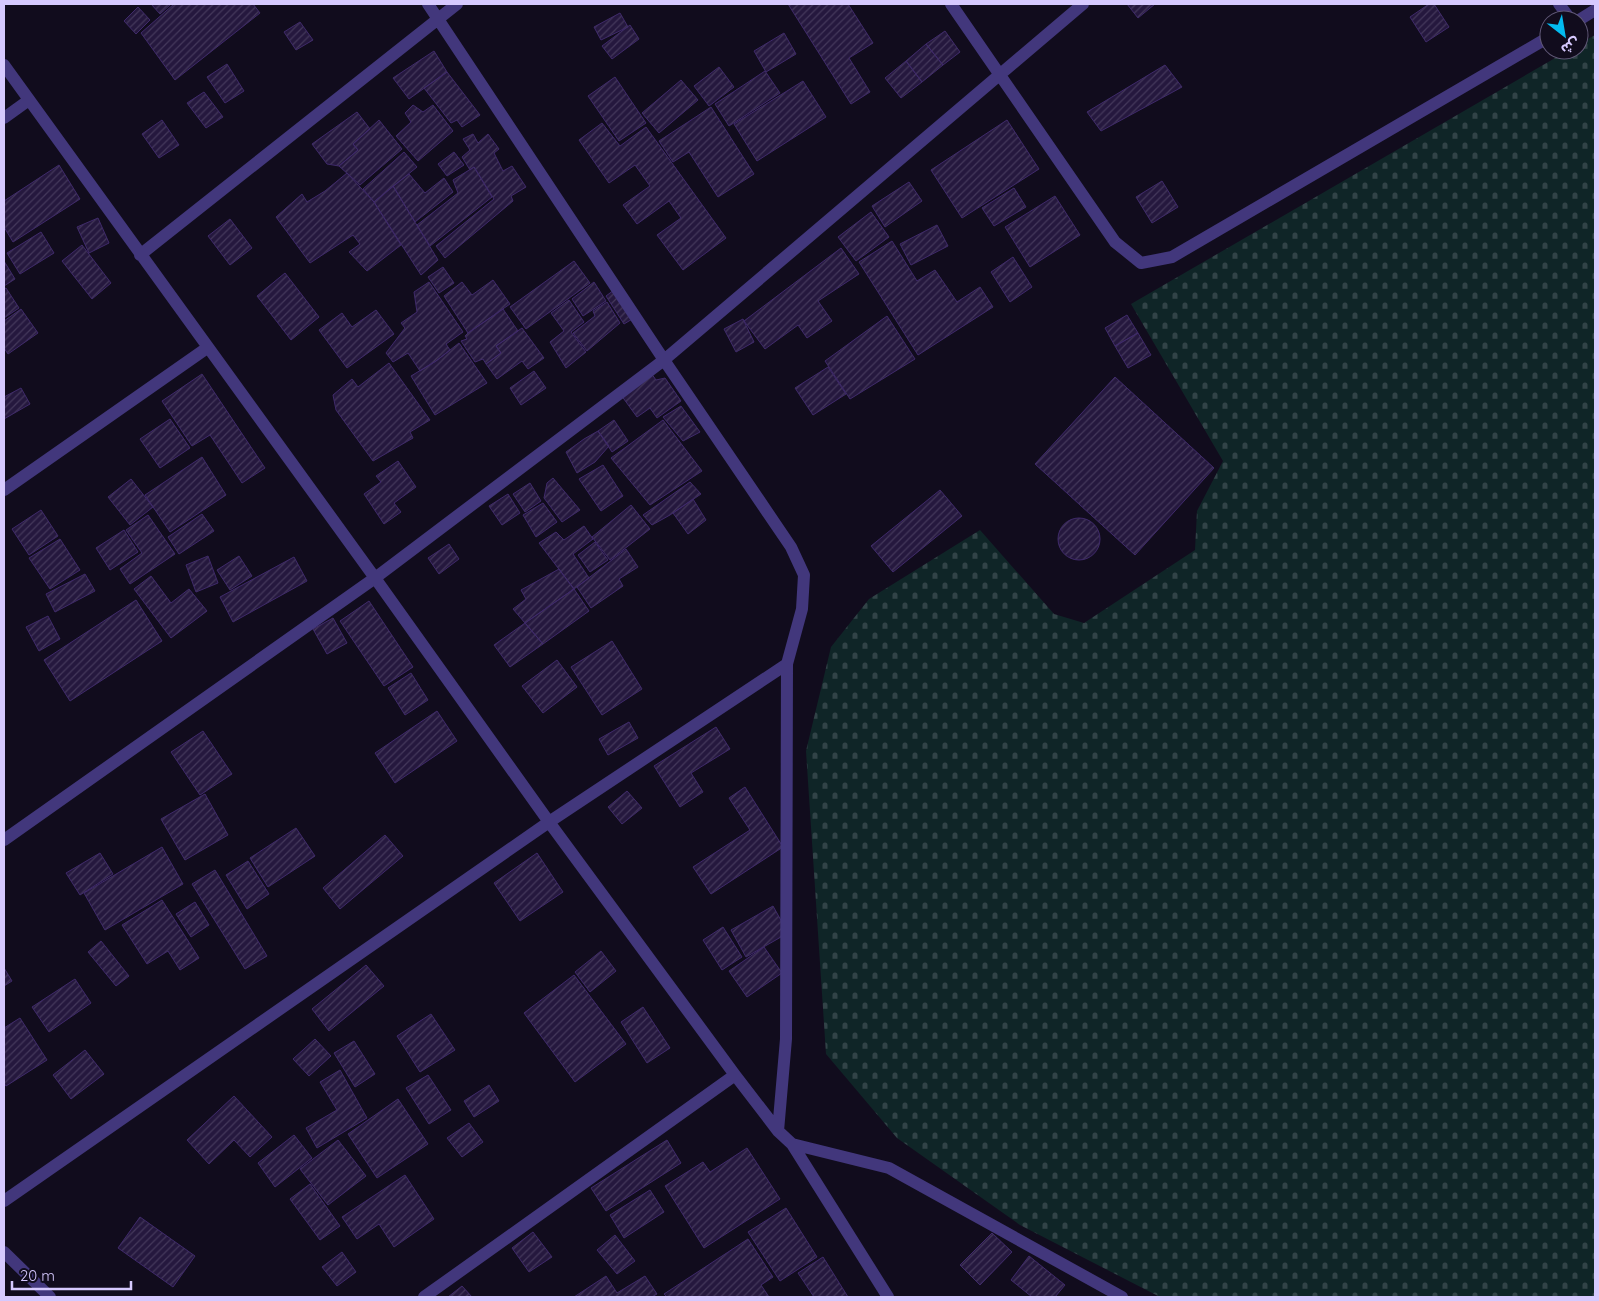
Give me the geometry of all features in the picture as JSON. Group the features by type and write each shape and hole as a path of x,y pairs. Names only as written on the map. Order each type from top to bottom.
{"street":[{"path":"428,4 664,360 791,547 804,575 802,609 787,664 786,1039 778,1131"},
{"path":"140,255 457,4"},
{"path":"951,4 1115,242 1141,263 1172,257 1539,43"},
{"path":"4,840 375,578 664,360 1083,4"},
{"path":"4,65 549,822 735,1075 778,1131 792,1144 888,1297"},
{"path":"4,118 29,100"},
{"path":"4,490 207,348"},
{"path":"4,1201 549,822 787,664"},
{"path":"424,1297 735,1075"},
{"path":"792,1144 889,1168 1122,1297"},
{"path":"4,1252 50,1297"}],"green space":[{"path":"1595,35 1595,1297 1160,1297 1020,1225 897,1138 826,1054 806,751 831,647 869,599 980,530 1054,614 1084,623 1195,550 1197,511 1223,461 1131,304 1552,60 1589,60 1589,38"}],"building":[{"path":"151,4 171,4 160,14"},
{"path":"174,4 253,4 260,13 175,80 141,33"},
{"path":"788,4 848,4 873,43 849,58 870,92 851,104"},
{"path":"1127,4 1155,4 1138,18"},
{"path":"1429,4 1434,4 1449,27 1426,42 1410,17"},
{"path":"138,7 150,20 136,34 124,21"},
{"path":"620,13 628,27 601,40 594,27"},
{"path":"300,22 313,40 296,50 284,32"},
{"path":"630,25 639,39 612,59 602,46"},
{"path":"945,31 960,52 943,65 926,44"},
{"path":"784,33 796,54 766,72 754,51"},
{"path":"926,44 943,65 922,82 906,61"},
{"path":"434,51 447,72 409,99 393,78"},
{"path":"906,61 922,82 901,98 885,78"},
{"path":"227,64 244,91 225,103 207,77"},
{"path":"1165,65 1182,87 1101,131 1087,112"},
{"path":"719,67 734,87 709,106 694,86"},
{"path":"765,71 780,93 729,126 715,104"},
{"path":"447,72 480,115 462,127 457,120 451,123 424,88"},
{"path":"615,77 646,123 619,141 588,96"},
{"path":"681,80 698,100 659,133 642,113"},
{"path":"803,81 826,117 757,161 734,124"},
{"path":"204,92 223,117 206,128 187,103"},
{"path":"413,105 423,112 433,105 453,131 418,161 396,136 411,122 405,113"},
{"path":"711,107 754,174 718,197 689,152 673,162 659,141"},
{"path":"357,112 370,129 353,144 358,150 339,166 327,164 312,144"},
{"path":"162,120 179,145 159,158 142,134"},
{"path":"379,120 402,149 360,185 339,166 358,150 353,144"},
{"path":"1007,120 1039,169 962,218 931,170"},
{"path":"602,123 620,146 646,127 726,238 683,270 657,235 681,218 669,201 637,224 623,205 650,186 635,165 609,183 579,140"},
{"path":"473,134 478,143 488,134 499,149 494,153 503,171 512,166 526,187 511,196 513,201 445,258 436,246 494,199 474,167 470,170 462,157 470,150 463,139"},
{"path":"404,152 417,167 374,202 363,189"},
{"path":"454,152 464,165 447,176 438,164"},
{"path":"59,165 80,199 13,242 4,227 4,201"},
{"path":"474,167 492,197 430,246 417,225 458,193 453,180"},
{"path":"347,173 374,202 401,245 367,271 349,252 360,244 353,235 310,263 276,217 302,194 307,202 325,191"},
{"path":"409,174 425,193 444,178 453,192 415,222 393,186"},
{"path":"1162,181 1178,207 1152,223 1136,197"},
{"path":"909,182 922,201 885,227 872,206"},
{"path":"393,186 438,260 421,275 374,202"},
{"path":"1014,188 1026,207 994,226 982,208"},
{"path":"1055,196 1080,235 1030,267 1005,227"},
{"path":"871,212 889,237 856,261 838,237"},
{"path":"98,218 109,243 89,253 77,227"},
{"path":"230,219 252,248 230,265 208,236"},
{"path":"937,225 948,246 911,265 900,244"},
{"path":"41,232 54,253 20,274 7,253"},
{"path":"892,241 917,281 935,270 957,302 980,287 993,307 918,355 859,262"},
{"path":"82,245 111,283 92,299 62,261"},
{"path":"841,248 859,274 818,301 832,321 807,338 798,325 765,349 744,321"},
{"path":"1013,257 1032,287 1010,302 991,272"},
{"path":"4,261 15,279 4,286"},
{"path":"574,261 590,283 526,329 510,307"},
{"path":"443,267 454,283 439,293 428,277"},
{"path":"285,273 319,317 291,340 257,296"},
{"path":"493,280 510,304 468,333 444,296 462,282 472,295"},
{"path":"429,282 463,332 446,344 450,350 420,371 408,353 393,362 386,353 405,328 401,323 417,312 414,292"},
{"path":"594,282 606,301 583,316 572,299"},
{"path":"6,288 19,308 4,318 4,289"},
{"path":"614,290 634,318 624,324 606,296"},
{"path":"569,300 584,322 571,332 586,352 566,368 550,342 564,331 551,313"},
{"path":"607,302 620,323 587,351 573,333 595,316 593,311"},
{"path":"21,309 38,333 8,354 4,348 4,321"},
{"path":"503,309 518,331 496,346 501,353 486,364 483,359 475,362 461,341 467,339 465,336 468,333"},
{"path":"376,310 394,334 347,368 319,330 342,313 352,327"},
{"path":"1127,315 1138,333 1115,346 1105,328"},
{"path":"887,316 915,359 850,399 825,361"},
{"path":"743,319 754,342 736,352 724,329"},
{"path":"522,328 544,358 528,369 522,361 497,379 486,364 501,353 496,346"},
{"path":"1138,333 1151,355 1128,368 1115,346"},
{"path":"459,343 487,383 435,415 411,376 436,361"},
{"path":"389,363 430,420 410,432 413,438 373,461 336,410 333,395 352,379 358,387"},
{"path":"828,367 846,394 813,415 795,388"},
{"path":"534,371 546,388 521,405 510,388"},
{"path":"651,373 656,380 665,378 681,401 657,418 650,408 637,417 621,395"},
{"path":"202,374 265,468 242,483 210,435 192,446 162,401"},
{"path":"1115,377 1214,468 1135,555 1035,464"},
{"path":"21,388 30,404 4,419 4,397"},
{"path":"681,406 700,432 683,441 663,417"},
{"path":"170,419 190,448 160,468 140,439"},
{"path":"614,420 628,441 612,452 598,431"},
{"path":"663,420 702,471 650,505 611,458"},
{"path":"598,431 609,446 595,462 577,473 566,452"},
{"path":"202,457 226,495 170,532 145,495"},
{"path":"398,461 416,487 394,503 401,512 384,524 364,494 381,482 376,476"},
{"path":"603,465 623,496 601,511 579,479"},
{"path":"553,478 580,510 562,522 544,498 547,483"},
{"path":"131,479 153,507 130,525 108,497"},
{"path":"690,482 701,494 652,525 643,515"},
{"path":"530,483 541,501 525,512 513,494"},
{"path":"940,490 962,516 893,572 871,546"},
{"path":"508,494 520,513 502,525 489,506"},
{"path":"693,499 706,520 688,534 673,513"},
{"path":"543,503 557,522 536,537 523,515"},
{"path":"631,505 650,529 610,560 592,537"},
{"path":"41,510 58,536 29,555 12,529"},
{"path":"202,514 214,531 179,554 168,537"},
{"path":"148,515 175,554 130,584 120,569 142,553 126,530"},
{"path":"1083,518 1091,521 1097,527 1100,539 1097,551 1091,557 1075,560 1067,557 1061,551 1058,535 1061,527 1067,521"},
{"path":"584,526 593,539 573,554 589,578 574,589 539,543 556,532 564,540"},
{"path":"124,530 138,552 110,570 96,548"},
{"path":"60,539 80,570 50,589 29,558"},
{"path":"595,542 608,560 590,572 578,555"},
{"path":"449,544 459,559 439,574 428,558"},
{"path":"626,549 638,567 619,579 623,586 591,608 577,587"},
{"path":"208,556 218,583 196,592 186,565"},
{"path":"239,556 252,576 230,590 217,570"},
{"path":"294,557 307,581 233,622 220,597"},
{"path":"559,569 574,589 525,623 513,609 526,599 521,590"},
{"path":"85,574 95,591 55,612 46,594"},
{"path":"151,576 171,603 189,589 207,611 171,638 134,589"},
{"path":"574,589 589,611 543,644 525,623"},
{"path":"136,600 162,641 70,701 44,660"},
{"path":"369,601 413,667 384,686 340,621"},
{"path":"48,616 60,639 39,651 26,627"},
{"path":"333,618 347,643 327,654 313,629"},
{"path":"525,623 543,644 510,667 494,645"},
{"path":"612,641 642,689 602,715 571,667"},
{"path":"557,660 577,687 543,713 522,686"},
{"path":"411,673 428,700 405,715 388,688"},
{"path":"437,711 457,741 395,783 375,753"},
{"path":"629,722 638,738 608,755 599,739"},
{"path":"716,727 730,749 691,773 703,792 680,807 654,766"},
{"path":"203,731 232,774 200,795 171,752"},
{"path":"745,787 783,847 711,894 693,867 750,830 729,798"},
{"path":"627,791 642,808 622,824 608,807"},
{"path":"205,794 228,835 185,860 161,819"},
{"path":"296,828 315,856 268,887 250,858"},
{"path":"385,835 403,856 340,909 323,888"},
{"path":"162,847 183,884 105,930 84,893"},
{"path":"100,853 113,874 80,895 66,873"},
{"path":"537,853 563,892 520,921 494,883"},
{"path":"248,861 269,894 247,909 226,875"},
{"path":"215,870 267,956 245,969 192,884"},
{"path":"162,900 199,958 180,970 168,951 147,964 122,925"},
{"path":"195,902 209,925 191,937 176,914"},
{"path":"773,906 788,933 746,957 731,930"},
{"path":"723,927 742,957 722,970 703,940"},
{"path":"101,941 129,976 116,986 88,952"},
{"path":"764,947 782,973 747,997 729,971"},
{"path":"601,951 616,971 590,992 575,972"},
{"path":"366,965 384,986 329,1031 312,1009"},
{"path":"4,968 12,981 4,986"},
{"path":"574,975 626,1044 575,1082 524,1013"},
{"path":"75,979 91,1003 49,1032 32,1007"},
{"path":"643,1007 670,1048 647,1063 621,1022"},
{"path":"431,1014 455,1050 420,1072 397,1036"},
{"path":"20,1018 47,1060 6,1086 4,1083 4,1028"},
{"path":"315,1039 331,1056 309,1076 293,1059"},
{"path":"354,1041 375,1074 355,1087 334,1053"},
{"path":"85,1050 104,1074 71,1099 53,1075"},
{"path":"340,1070 367,1118 317,1148 306,1128 337,1110 320,1082"},
{"path":"428,1075 451,1110 429,1124 406,1088"},
{"path":"489,1085 499,1101 474,1117 464,1101"},
{"path":"234,1096 272,1137 250,1157 234,1140 209,1164 187,1140"},
{"path":"398,1099 428,1144 377,1178 348,1134"},
{"path":"469,1123 483,1142 462,1157 447,1138"},
{"path":"294,1135 312,1158 275,1187 258,1163"},
{"path":"338,1140 366,1176 328,1205 300,1169"},
{"path":"667,1140 681,1163 606,1211 591,1188"},
{"path":"747,1148 780,1199 704,1248 665,1186 703,1162 710,1172"},
{"path":"405,1175 434,1219 394,1247 379,1224 357,1239 342,1217"},
{"path":"310,1184 340,1226 320,1240 290,1199"},
{"path":"650,1190 664,1212 624,1238 610,1215"},
{"path":"786,1208 817,1257 780,1281 748,1232"},
{"path":"140,1217 195,1256 173,1287 118,1248"},
{"path":"533,1232 552,1257 529,1272 512,1248"},
{"path":"992,1233 1012,1252 980,1285 960,1265"},
{"path":"615,1235 635,1261 617,1274 597,1250"},
{"path":"748,1239 773,1277 761,1285 769,1297 667,1297 664,1294"},
{"path":"342,1252 356,1272 337,1286 322,1267"},
{"path":"1029,1256 1065,1285 1055,1297 1032,1297 1011,1280"},
{"path":"823,1257 848,1297 814,1297 798,1273"},
{"path":"606,1276 617,1293 645,1276 657,1294 652,1297 574,1297"},
{"path":"462,1286 472,1297 448,1297"}]}
